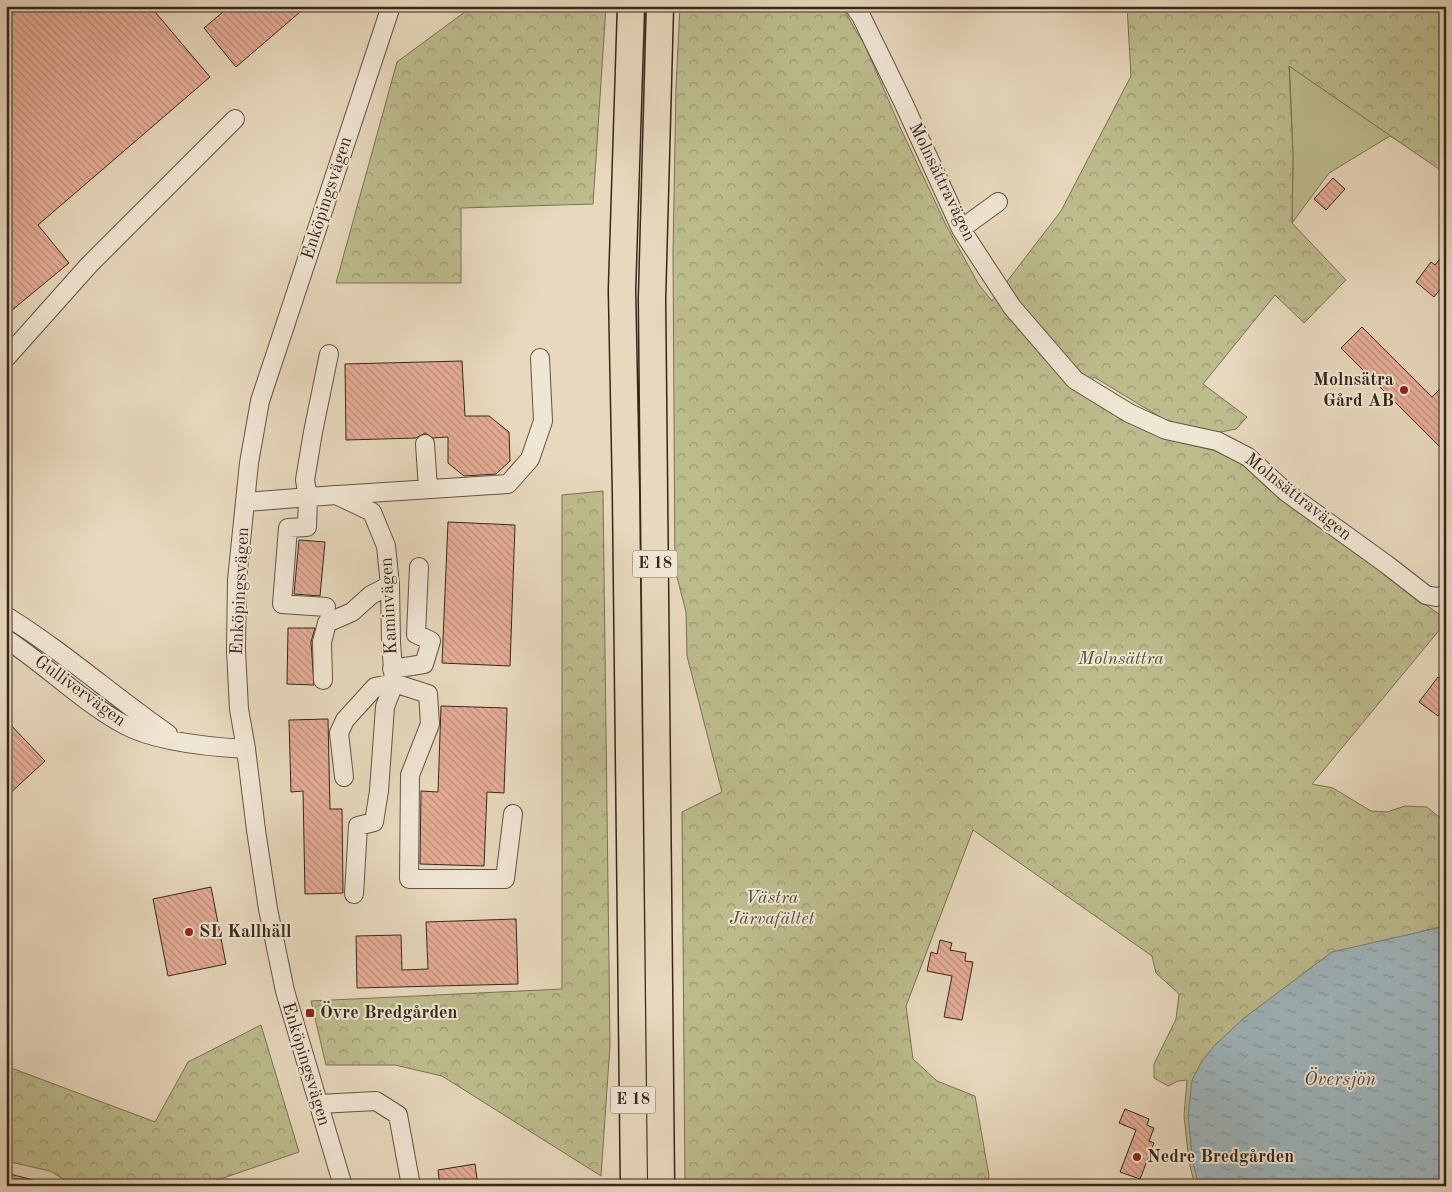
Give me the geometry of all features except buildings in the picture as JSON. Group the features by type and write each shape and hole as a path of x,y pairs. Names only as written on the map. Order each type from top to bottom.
{"highway":[{"name":"E 18","path":"631,6 622,290 634,1186"},
{"name":"E 18","path":"660,6 652,299 662,1122 661,1186"}],"street":[{"name":"Enköpingsvägen","path":"342,1186 285,991 268,909 239,709 236,650 237,580 249,463 260,400 391,6"},
{"name":"Molnsättravägen","path":"854,6 903,102 961,230 1012,307 1075,380 1129,413 1166,430 1217,442 1248,456 1286,492 1426,595 1436,597 1446,595"},
{"path":"6,358 89,265 235,119"},
{"path":"961,230 998,202"},
{"path":"326,607 282,604 288,528 307,527 308,497 305,480 329,354"},
{"path":"336,495 508,484 530,459 543,421 540,358"},
{"path":"425,444 428,489"},
{"name":"Kaminvägen","path":"246,502 336,495 372,512 386,546 390,585 393,676"},
{"path":"344,777 339,733 344,720 375,687 393,676 424,664 431,642 416,634 419,567"},
{"path":"323,680 322,642 327,623 352,612 371,595 390,585"},
{"path":"6,616 32,632 130,708 176,740"},
{"name":"Gullivervägen","path":"6,638 102,711 125,725 158,737 220,747 246,749"},
{"path":"393,676 428,694 430,724 410,775 409,879 505,878 513,814"},
{"path":"354,894 358,826 374,822 379,791 385,707 393,676"},
{"path":"319,1104 376,1101 398,1115 411,1186"}],"green space":[{"path":"473,6 606,6 593,204 461,208 461,283 336,283 397,62"},
{"name":"Molnsättra","path":"680,6 842,6 864,43 900,127 946,225 979,285 992,301 1061,211 1131,76 1127,6 1446,6 1446,174 1289,66 1293,155 1292,223 1346,280 1304,323 1275,295 1203,384 1247,417 1236,429 1221,432 1175,426 1094,377 1083,392 1146,431 1172,440 1232,455 1408,592 1446,619 1446,622 1312,784 1333,788 1371,811 1387,812 1405,806 1427,807 1446,823 1446,926 1422,931 1446,1186 1195,1186 1189,1162 1184,1116 1187,1080 1178,1081 1168,1086 1154,1078 1154,1064 1176,1019 1179,994 1156,973 1152,956 973,830 906,1006 913,1059 937,1081 975,1096 989,1176 986,1186 685,1186 682,812 722,792 687,656 686,612 675,569 673,253 676,86"},
{"path":"1287,6 1446,6 1446,170 1390,136 1329,173 1292,223 1293,155"},
{"path":"603,491 610,1045 601,1176 442,1076 395,1065 326,1065 311,1001 562,989 562,495"},
{"path":"261,1025 299,1152 200,1186 75,1186 50,1171 6,1161 6,1066 155,1122 188,1062"}],"water":[{"name":"Översjön","path":"1446,926 1446,1186 1199,1186 1193,1163 1188,1116 1192,1080 1202,1061 1215,1045 1244,1018 1332,952"}],"place":[{"name":"Molnsätra Gård AB","path":"1404,390"},
{"name":"SL Kallhäll","path":"189,932"},
{"name":"Övre Bredgården","path":"310,1013"},
{"name":"Nedre Bredgården","path":"1137,1157"}],"park label":[{"name":"Västra Järvafältet","path":"772,908"}]}
